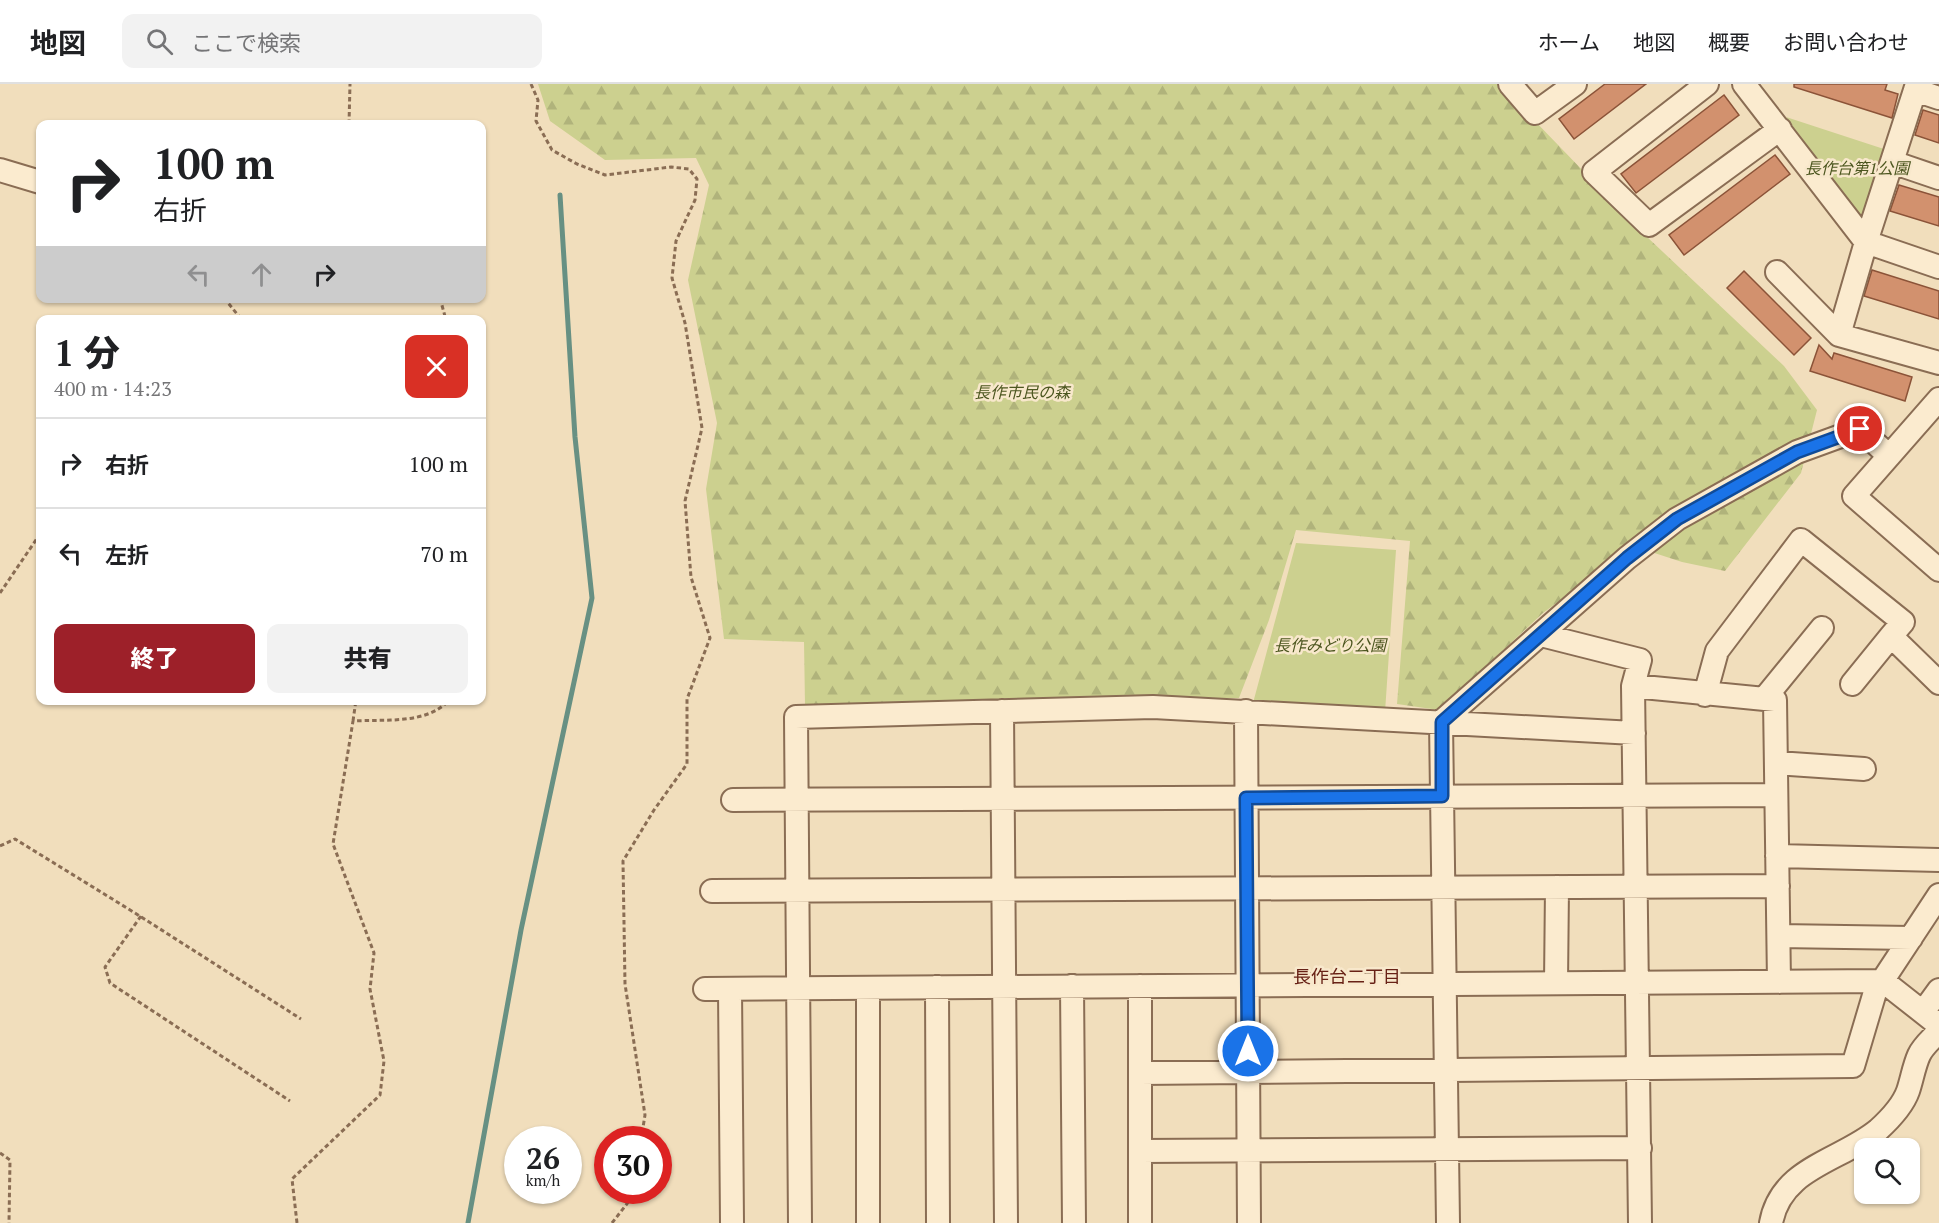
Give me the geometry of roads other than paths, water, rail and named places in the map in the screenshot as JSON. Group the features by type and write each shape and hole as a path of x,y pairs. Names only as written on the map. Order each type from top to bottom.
{"street":[{"path":"1510,84 1535,113 1575,84"},
{"path":"1707,84 1594,171 1649,225 1780,129"},
{"path":"1746,85 1866,242 1939,267"},
{"path":"1839,335 1916,87 1939,98"},
{"path":"1892,162 1939,178"},
{"path":"0,170 36,181"},
{"path":"1778,272 1839,335 1939,363"},
{"path":"1939,399 1854,496 1939,570"},
{"path":"1448,1223 1442,722 1627,558 1677,519 1797,452 1860,429 1889,456"},
{"path":"1705,695 1717,651 1801,540 1903,622 1852,684"},
{"path":"1764,699 1822,628"},
{"path":"1541,635 1640,660 1634,686 1640,1223"},
{"path":"1891,636 1939,683"},
{"path":"1634,686 1705,695 1775,700 1779,982"},
{"path":"800,1223 796,717 1153,707 1634,733"},
{"path":"1002,711 1006,1223"},
{"path":"1246,711 1249,1223"},
{"path":"1776,764 1864,769"},
{"path":"733,801 1776,795"},
{"path":"1777,856 1939,860"},
{"path":"712,891 1778,886"},
{"path":"1556,983 1557,887"},
{"path":"1140,1073 1853,1066 1875,992 1939,895"},
{"path":"1779,936 1911,938"},
{"path":"705,989 1883,981 1931,1019 1939,990"},
{"path":"1072,986 1074,1223"},
{"path":"1140,986 1140,1223"},
{"path":"937,987 938,1223"},
{"path":"730,988 732,1223"},
{"path":"868,988 868,1223"},
{"path":"1771,1223 1774,1208 1785,1192 1804,1173 1876,1132 1892,1117 1907,1094 1919,1054 1939,1030"},
{"path":"1140,1151 1640,1148"}],"waterway":[{"path":"468,1223 521,930 592,598 575,437 560,195"}],"district":[{"name":"長作台二丁目","path":"1347,976"}],"park label":[{"name":"長作台第1公園","path":"1857,168"},
{"name":"長作市民の森","path":"1022,392"},
{"name":"長作みどり公園","path":"1330,645"}]}
